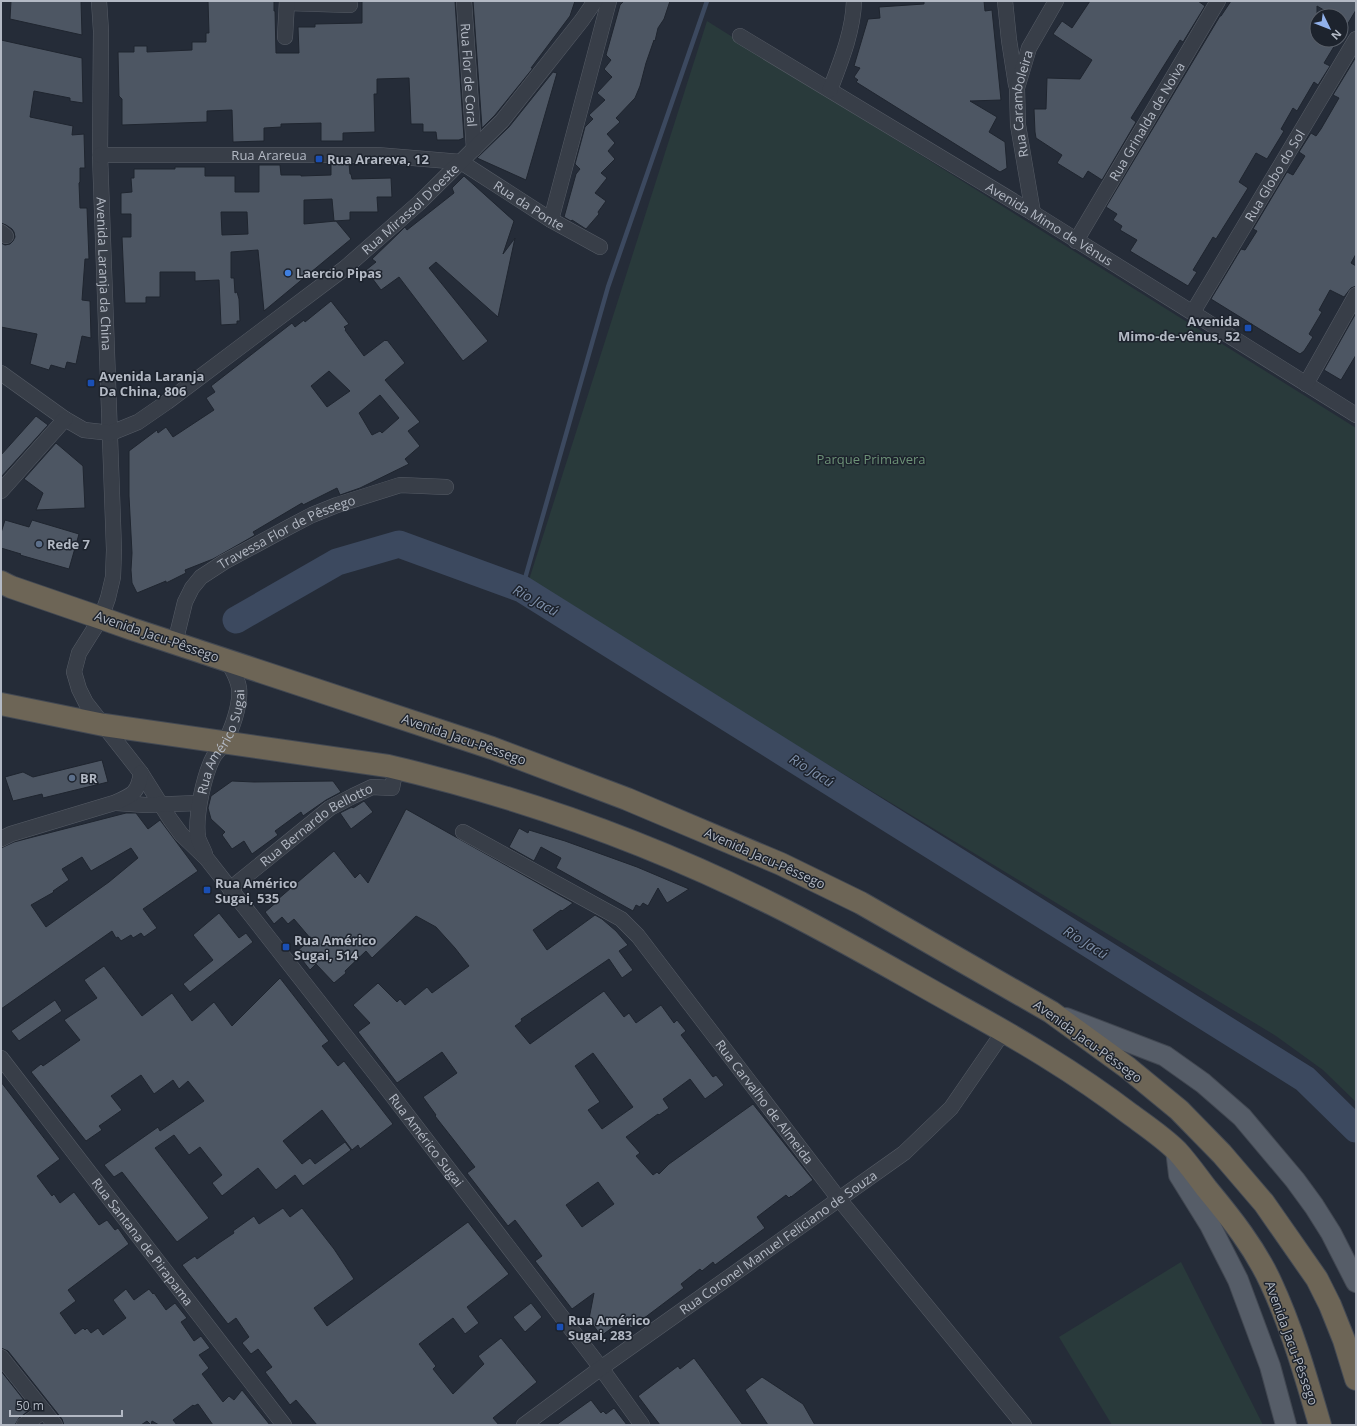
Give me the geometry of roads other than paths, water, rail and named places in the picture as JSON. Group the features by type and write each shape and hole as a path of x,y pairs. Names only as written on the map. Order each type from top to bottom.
{"highway":[{"name":"Avenida Jacu-Pêssego","path":"1,582 11,587 175,644 492,748 627,799 781,864 861,902 1051,1012 1128,1068 1179,1110 1222,1154 1264,1203 1317,1279 1330,1305 1344,1340 1356,1379"},
{"name":"Avenida Jacu-Pêssego","path":"1,704 104,725 396,768 431,776 547,810 617,835 771,903 862,950 1059,1064 1107,1096 1176,1150 1253,1248 1264,1268 1286,1320 1320,1425"}],"main road":[{"path":"1051,1012 1165,1056 1203,1083 1237,1112 1295,1180 1314,1206 1331,1233 1356,1282"},
{"path":"1176,1150 1179,1175 1210,1224 1238,1280 1270,1366 1286,1425"}],"street":[{"name":"Avenida Laranja da China","path":"99,1 101,31 100,155 114,545 113,577 101,618"},
{"name":"Rua Flor de Coral","path":"464,1 474,149"},
{"name":"Rua Mirassol D'oeste","path":"111,433 138,422 167,402 338,272 420,203 506,115 595,1"},
{"path":"551,220 609,1"},
{"path":"830,90 846,47 854,1"},
{"path":"1005,1 1009,40 1017,88"},
{"name":"Rua Caramboleira","path":"1033,213 1018,125 1017,88 1029,48 1056,1"},
{"name":"Rua Grinalda de Noiva","path":"1076,240 1218,1"},
{"path":"285,36 287,2 350,5"},
{"name":"Avenida Mimo de Vênus","path":"740,36 1033,213 1356,415"},
{"name":"Rua Globo do Sol","path":"1193,312 1356,38"},
{"name":"Rua Arareua","path":"100,155 377,155 461,162"},
{"name":"Rua da Ponte","path":"461,162 551,220 600,247"},
{"path":"1306,384 1356,294"},
{"path":"1,373 65,419 84,430 111,433"},
{"path":"1,491 65,419"},
{"name":"Travessa Flor de Pêssego","path":"175,644 185,602 192,588 201,577 224,562 312,515 344,503 400,485 446,487"},
{"name":"Rua Américo Sugai","path":"101,618 79,652 74,672 79,689 86,703 141,772 159,804 181,834 207,859 392,1096 601,1368 642,1425"},
{"name":"Rua Américo Sugai","path":"207,859 198,838 199,803 209,768 224,742 236,716 239,700 239,687 227,660"},
{"name":"Rua Bernardo Bellotto","path":"230,889 330,808 372,787 392,788 396,768"},
{"name":"Rua Américo Sugai","path":"1,839 11,834 114,803 129,797 136,791 141,772"},
{"name":"Rua Américo Sugai","path":"114,803 145,805 199,803"},
{"name":"Rua Carvalho de Almeida","path":"463,832 621,919 638,936 839,1199 1024,1425"},
{"name":"Rua Coronel Manuel Feliciano de Souza","path":"524,1425 601,1368 904,1153 950,1108 1004,1031"},
{"name":"Rua Santana de Pirapama","path":"1,1058 284,1425"},
{"path":"1,1357 54,1425"},
{"path":"24,1425 44,1411"}],"waterway":[{"path":"522,589 608,287 707,1"},
{"name":"Rio Jacú","path":"236,620 337,562 399,544 522,589 1305,1079 1356,1129"}],"place":[{"name":"Rua Arareva, 12","path":"319,159"},
{"name":"Laercio Pipas","path":"288,273"},
{"name":"Avenida Mimo-de-vênus, 52","path":"1248,328"},
{"name":"Avenida Laranja Da China, 806","path":"91,383"},
{"name":"Rede 7","path":"39,544"},
{"name":"BR","path":"72,778"},
{"name":"Rua Américo Sugai, 535","path":"207,890"},
{"name":"Rua Américo Sugai, 514","path":"286,947"},
{"name":"Rua Américo Sugai, 283","path":"560,1327"}],"park label":[{"name":"Parque Primavera","path":"871,459"}]}
